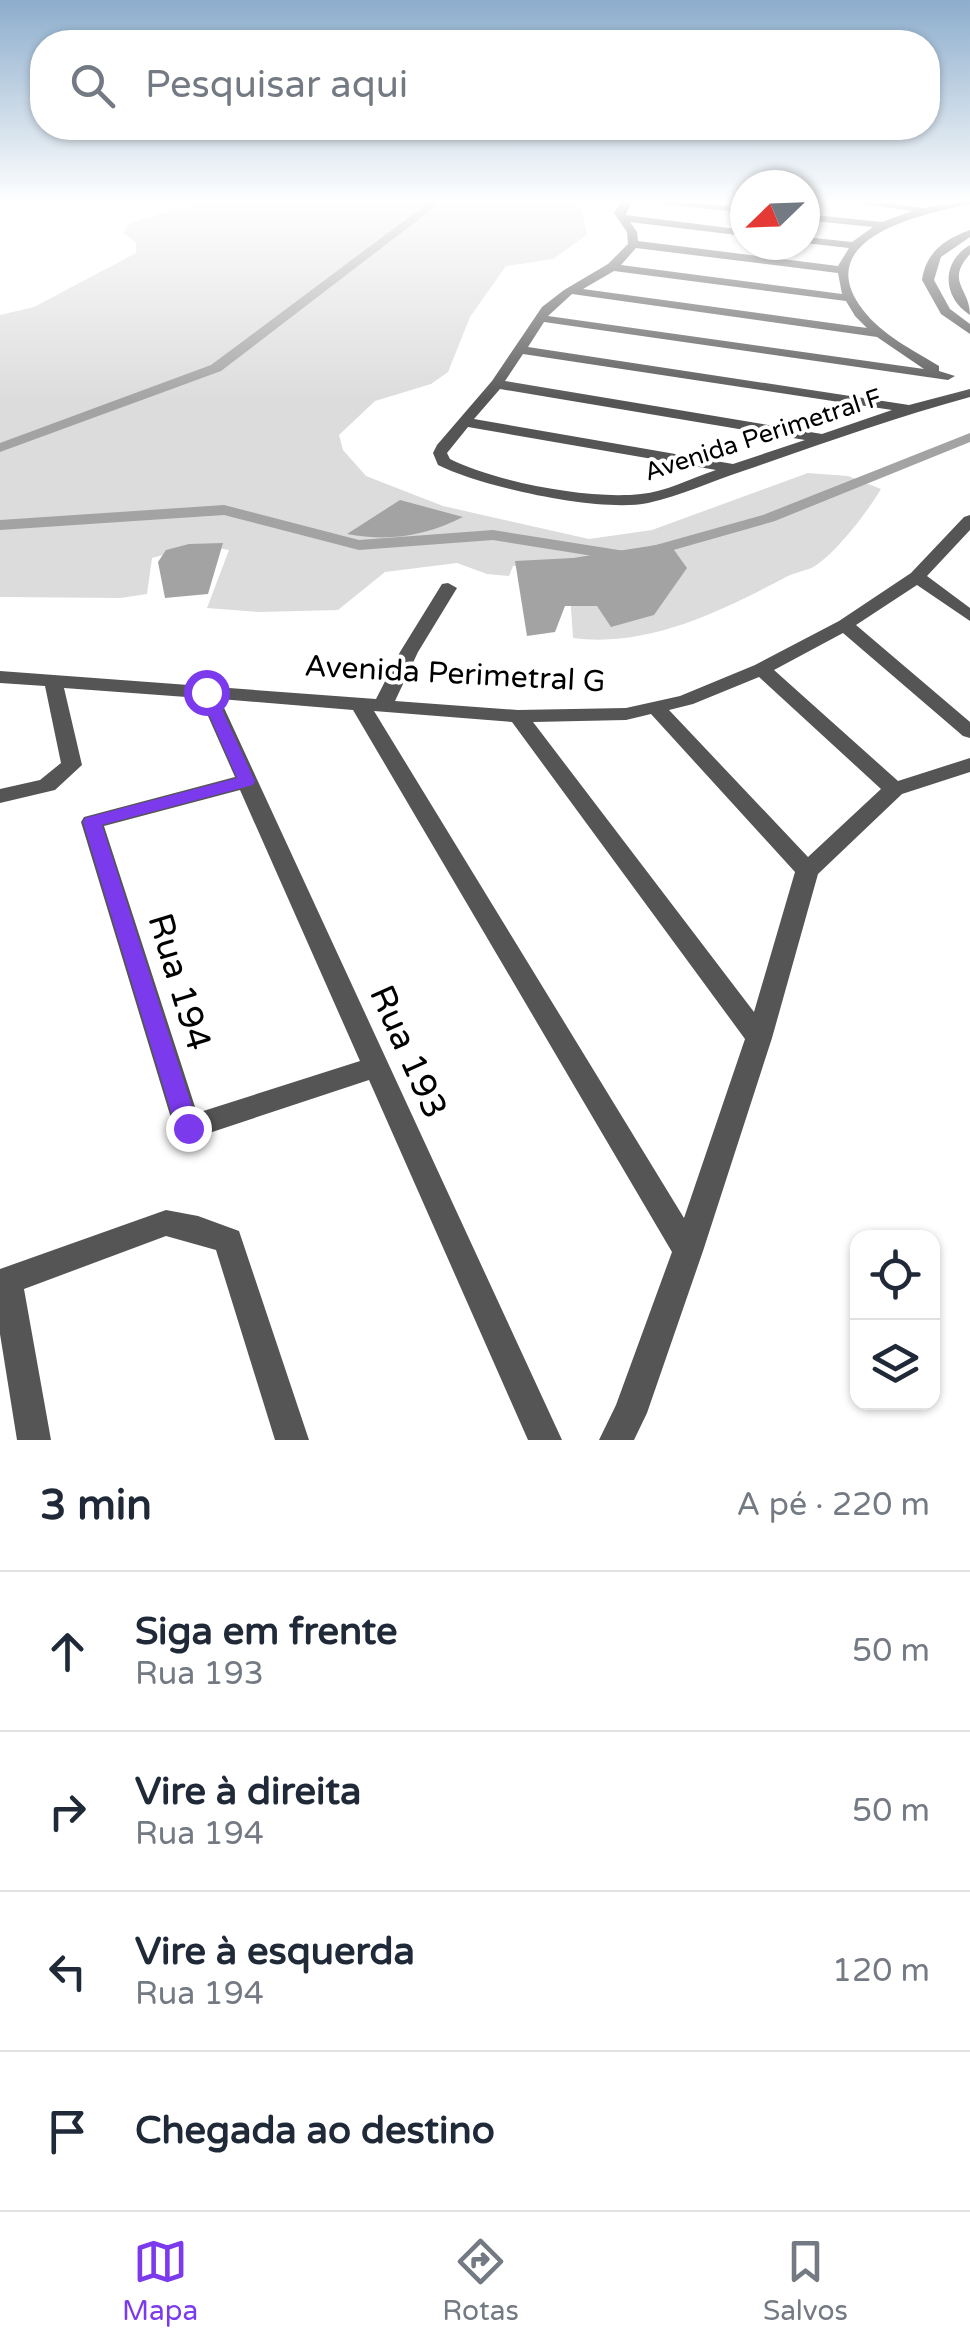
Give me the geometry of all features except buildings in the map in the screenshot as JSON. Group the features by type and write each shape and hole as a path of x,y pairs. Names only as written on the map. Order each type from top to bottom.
{"street":[{"path":"819,267 841,270"},
{"path":"842,267 845,298 877,333 970,386"},
{"path":"930,267 928,280 945,311 970,330"},
{"path":"953,267 955,291 970,312"},
{"path":"617,268 845,298"},
{"name":"Avenida Perimetral F","path":"617,268 556,300 497,384 444,445 440,453 443,462 477,476 568,493 618,500 644,498 910,409 970,394"},
{"path":"573,290 877,333"},
{"path":"540,318 948,376"},
{"path":"521,350 910,409"},
{"path":"497,384 825,439"},
{"path":"466,422 734,468"},
{"name":"Avenida Perimetral G","path":"0,677 518,716 626,714 686,700 762,669 845,625 918,576 969,522"},
{"path":"918,576 970,616"},
{"path":"448,588 372,704 688,1251"},
{"path":"845,625 970,732"},
{"path":"762,669 894,789"},
{"path":"0,796 47,785 72,764 53,680"},
{"name":"Rua 193","path":"206,692 545,1440"},
{"path":"656,708 806,871"},
{"path":"518,716 759,1038"},
{"path":"616,1440 630,1413 688,1251 759,1038 806,871 894,789 970,764"},
{"name":"Rua 194","path":"246,781 92,822 188,1128 376,1067"},
{"path":"34,1440 7,1281 166,1223 198,1228 228,1241 292,1440"}],"shaded area":[{"path":"109,267 505,267 470,317 448,372 431,384 375,401 339,435 343,450 366,476 443,506 589,539 652,530 808,473 848,476 881,489 851,531 815,566 684,624 629,637 573,638 569,578 545,563 513,566 509,576 487,574 457,563 385,572 338,610 259,612 207,608 229,550 200,545 152,558 147,594 121,598 0,597 0,315 34,307"},
{"path":"400,500 463,517 406,536 347,534"},
{"path":"223,543 208,594 165,598 158,562 166,550 189,544"},
{"path":"669,543 687,568 654,615 611,627 597,606 565,606 555,632 527,636 515,561 573,558"}],"waterway":[{"path":"0,448 216,368 350,267"},
{"path":"0,525 224,510 359,545 493,535 631,557 769,518 970,437"}],"route":[{"path":"188,1128 92,822 246,781 206,692"}]}
